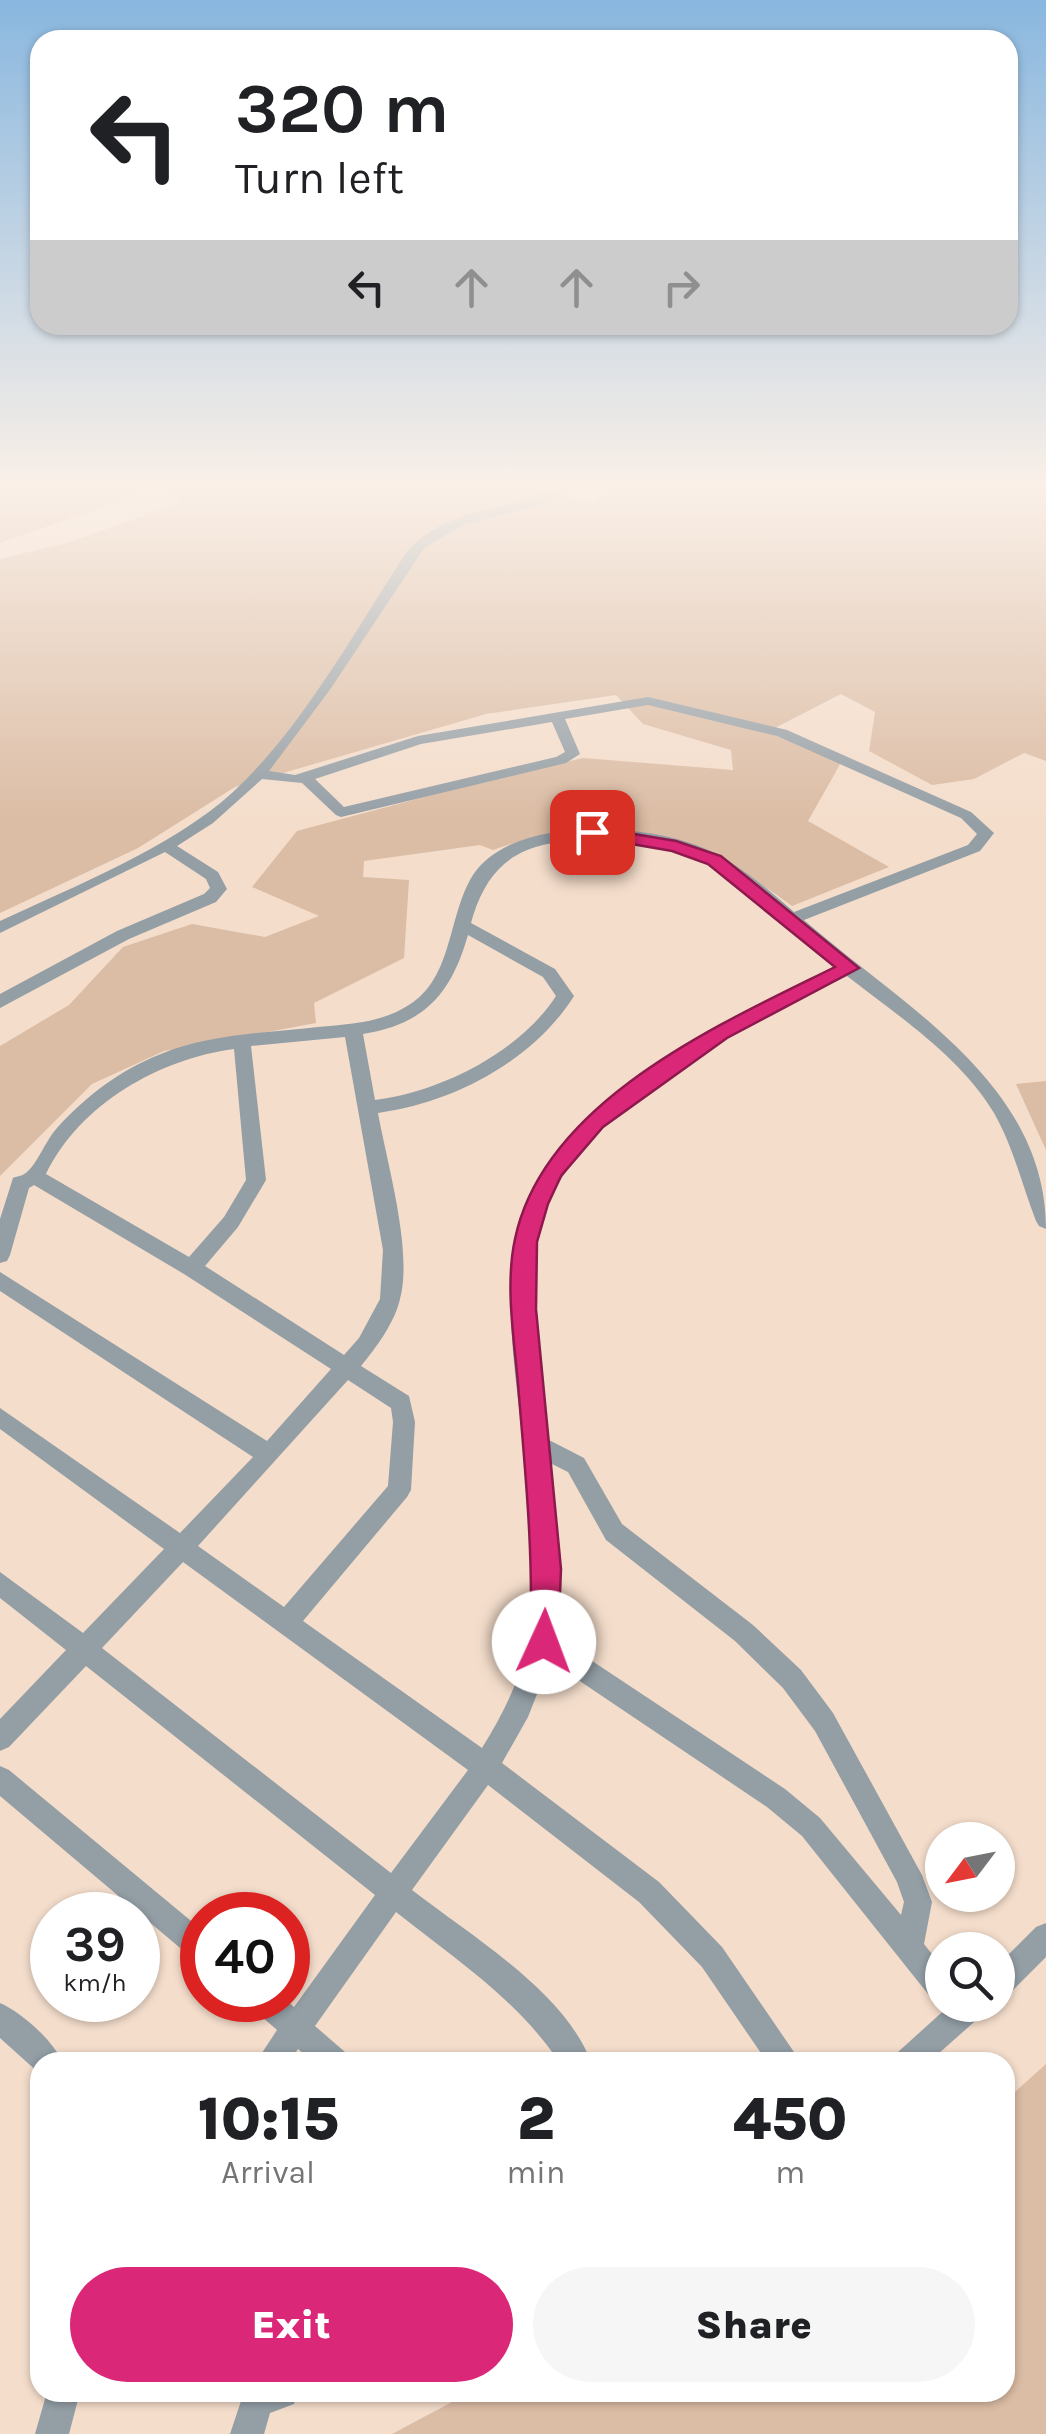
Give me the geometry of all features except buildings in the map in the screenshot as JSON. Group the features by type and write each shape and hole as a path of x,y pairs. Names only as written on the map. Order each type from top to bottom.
{"street":[{"path":"0,928 164,844 229,804 259,774 386,598"},
{"path":"259,774 279,780 305,777 418,740 648,701 782,732 966,816 986,833 974,848 790,919"},
{"path":"305,777 341,812 561,760 573,754 556,715"},
{"path":"0,1255 20,1183 36,1177 58,1138 125,1076 165,1055 395,1021 436,992 449,970 478,886 494,861 547,838 592,832 700,852 790,919 964,1065 994,1098 1046,1221"},
{"path":"0,1002 123,935 210,898 219,889 212,876 164,844"},
{"path":"368,1106 447,1092 550,1022 560,1008 564,996 549,973 464,926"},
{"path":"278,2052 486,1767 526,1700 544,1642 547,1569 524,1309 526,1242 552,1171 596,1121 720,1033 849,968"},
{"path":"0,1738 269,1455 381,1322 395,1275 354,1029"},
{"path":"191,1268 231,1222 256,1180 242,1043"},
{"path":"36,1177 191,1268 401,1403 399,1490 287,1622"},
{"path":"0,1280 269,1455"},
{"path":"0,1417 486,1767 685,1925 742,1996 778,2052"},
{"path":"537,1445 576,1464 614,1532 744,1634 792,1679 813,1708 908,1875 918,1902 909,1948"},
{"path":"0,1583 517,1990 550,2023 569,2052"},
{"path":"544,1642 788,1808 848,1869 925,1968"},
{"path":"0,1779 180,1930"},
{"path":"1015,1968 1046,1937"},
{"path":"0,2018 36,2052"},
{"path":"291,2022 325,2052"},
{"path":"918,2052 946,2022"},
{"path":"52,2434 61,2402"}],"shaded area":[{"path":"0,598 1046,598 1046,761 1024,753 974,779 932,785 869,751 875,712 841,694 773,729 843,759 808,821 889,867 792,906 720,860 686,845 650,834 614,830 576,830 493,850 480,845 364,861 363,877 409,880 404,958 314,1003 316,1023 164,1051 92,1084 0,1176 0,1046 69,1005 123,947 192,924 265,937 319,916 252,887 297,831 583,758 733,770 731,750 643,724 616,695 486,714 235,787 138,848 0,913"},
{"path":"1046,1081 1046,1150 1016,1084"},
{"path":"1046,2064 1046,2434 392,2434 452,2402 1015,2402 1015,2092"}],"route":[{"path":"544,1642 547,1569 524,1309 526,1242 536,1204 552,1171 596,1121 720,1033 849,968 730,870 700,852 592,832"}]}
